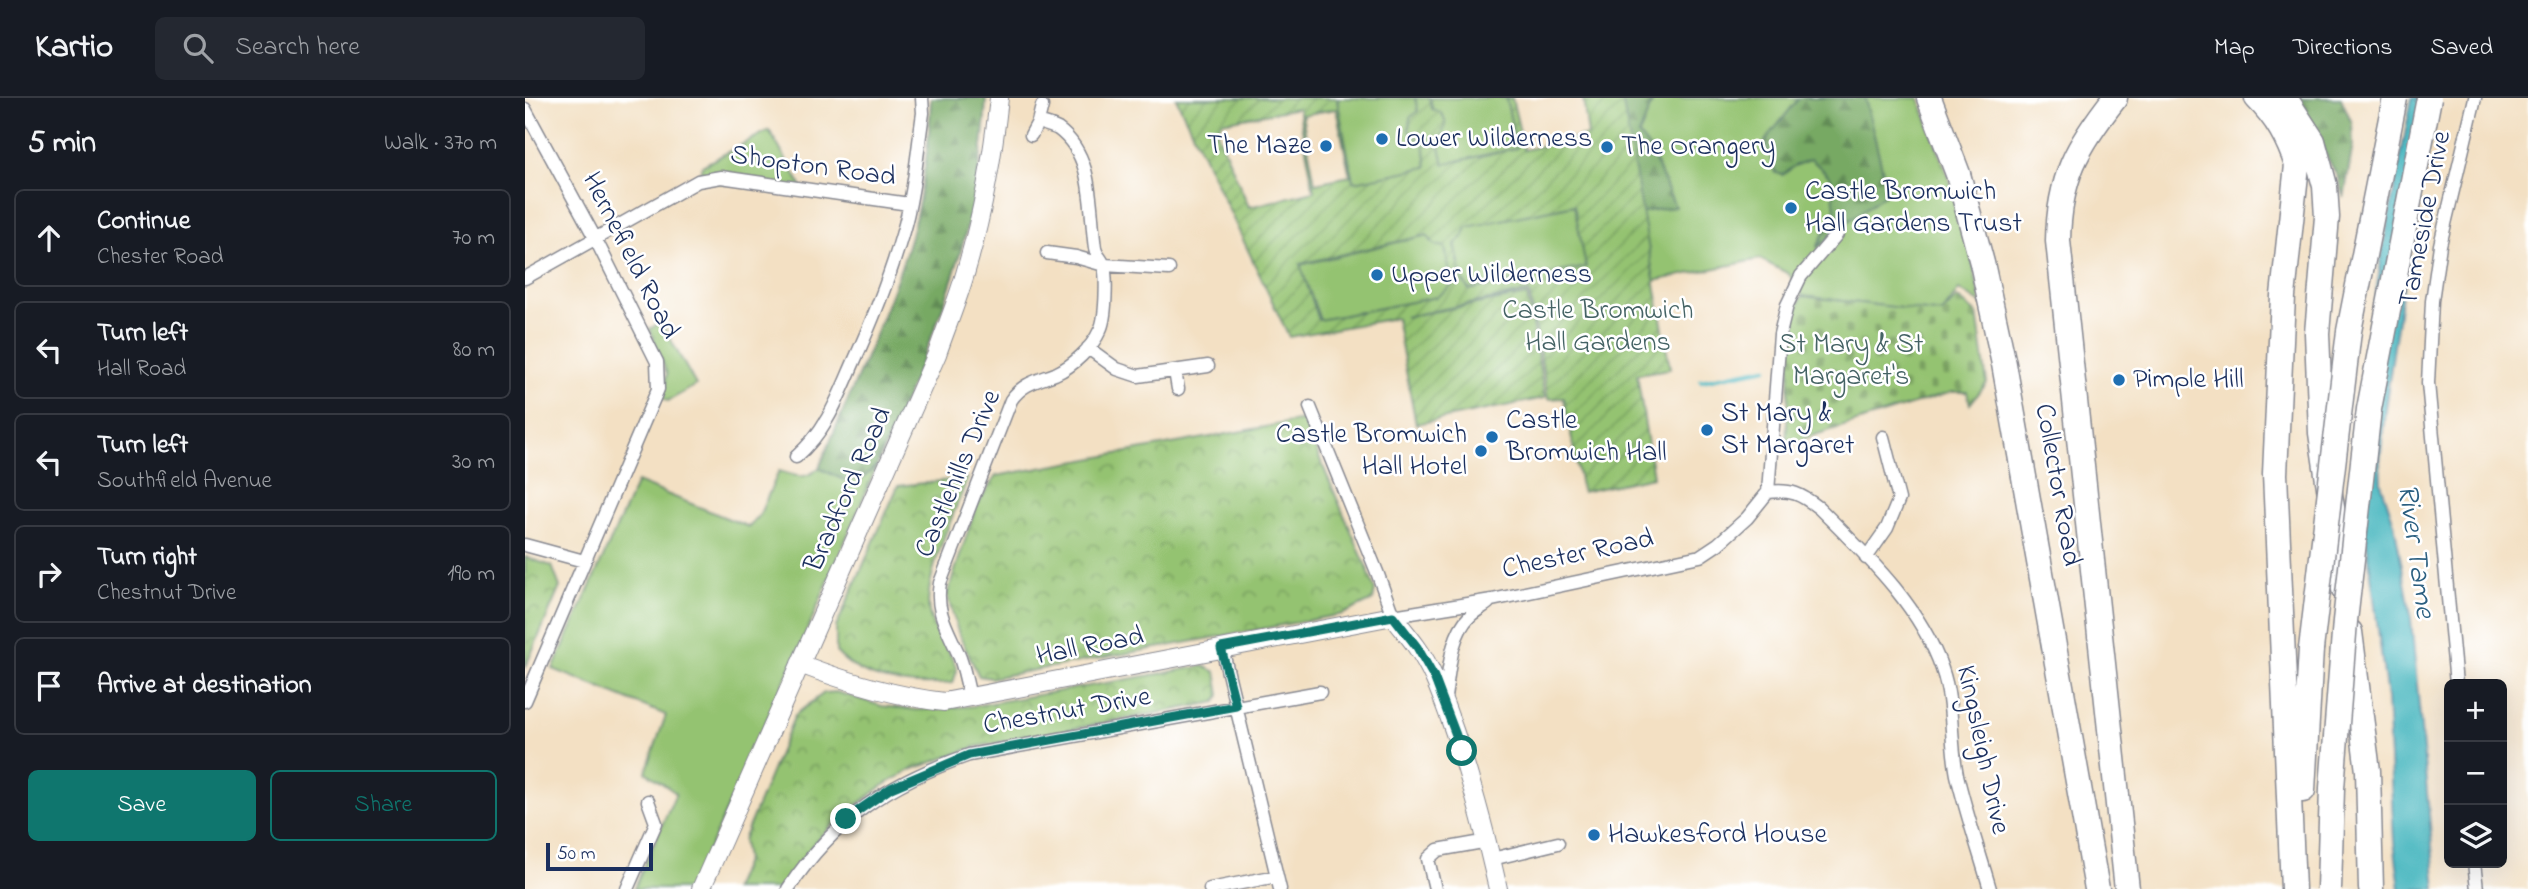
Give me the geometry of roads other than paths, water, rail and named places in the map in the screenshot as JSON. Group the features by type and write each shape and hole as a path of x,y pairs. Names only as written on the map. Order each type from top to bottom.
{"highway":[{"name":"Collector Road","path":"1929,98 1958,174 1982,262 2004,364 2097,889"},
{"name":"Collector Road","path":"2115,98 2083,142 2065,180 2059,212 2058,241 2127,889"},
{"path":"2257,98 2278,120 2297,165 2283,296 2274,474 2293,889"},
{"path":"2285,98 2313,141 2325,186 2327,216 2317,333 2321,433 2368,771 2371,889"},
{"path":"2304,889 2302,778 2311,649 2349,331 2395,98"},
{"path":"2329,889 2332,788 2345,621 2369,409 2429,98"}],"main road":[{"name":"Bradford Road","path":"701,889 937,354 967,268 984,200 999,98"},
{"name":"Hall Road","path":"800,664 902,697 944,702 1393,616"},
{"path":"1393,616 1417,647 1434,677 1462,751 1499,889"}],"street":[{"path":"796,457 812,444 829,420 875,315 903,235 923,113 922,98"},
{"name":"Tameside Drive","path":"2456,679 2428,383 2432,301 2440,245 2475,98"},
{"path":"1031,135 1042,106"},
{"name":"Hernefield Road","path":"525,110 595,238 657,362 658,389 525,701"},
{"name":"Castlehills Drive","path":"970,696 962,663 942,620 937,598 940,583 1011,400 1025,384 1070,366 1088,348 1101,329 1105,300 1104,265 1095,251 1092,211 1083,163 1070,141 1057,128 1038,122"},
{"name":"Shopton Road","path":"525,278 698,181 721,177 909,204"},
{"path":"1768,492 1780,334 1787,305 1801,276 1837,234"},
{"path":"1047,253 1104,265 1169,269"},
{"path":"1088,348 1117,369 1138,376 1208,366"},
{"path":"1175,371 1178,389"},
{"path":"1310,407 1393,616"},
{"path":"1866,558 1887,528 1899,499 1883,437"},
{"name":"Kingsleigh Drive","path":"1768,492 1786,490 1805,497 1819,508 1894,588 1928,638 1942,670 1950,708 1957,773 1990,889"},
{"name":"Chester Road","path":"1393,616 1492,600 1700,556 1747,519 1768,492"},
{"path":"525,545 583,561"},
{"path":"1444,703 1451,658 1458,635 1468,617 1492,600"},
{"path":"1210,889 1278,883 1221,648"},
{"name":"Chestnut Drive","path":"789,889 808,859 846,819 891,788 951,761 969,755 1320,692"},
{"path":"627,889 656,823 648,801"},
{"path":"1435,889 1428,859 1438,850 1488,841"},
{"path":"1492,859 1558,842"},
{"path":"2475,868 2477,889"}],"water":[{"path":"2412,98 2437,98 2400,305 2380,462 2381,483 2394,523 2410,609 2436,889 2400,889 2394,841 2387,698 2357,467 2363,374 2384,242"}],"waterway":[{"path":"1701,381 1766,368"}],"place":[{"name":"Lower Wilderness","path":"1382,139"},
{"name":"The Maze","path":"1326,146"},
{"name":"The Orangery","path":"1607,147"},
{"name":"Castle Bromwich Hall Gardens Trust","path":"1791,208"},
{"name":"Upper Wilderness","path":"1377,275"},
{"name":"Pimple Hill","path":"2119,380"},
{"name":"St Mary & St Margaret","path":"1707,430"},
{"name":"Castle Bromwich Hall","path":"1492,437"},
{"name":"Castle Bromwich Hall Hotel","path":"1481,451"},
{"name":"Hawkesford House","path":"1594,835"}],"park label":[{"name":"Castle Bromwich Hall Gardens","path":"1598,327"},
{"name":"St Mary & St Margaret's","path":"1851,361"}],"water label":[{"name":"River Tame","path":"2415,551"}]}
